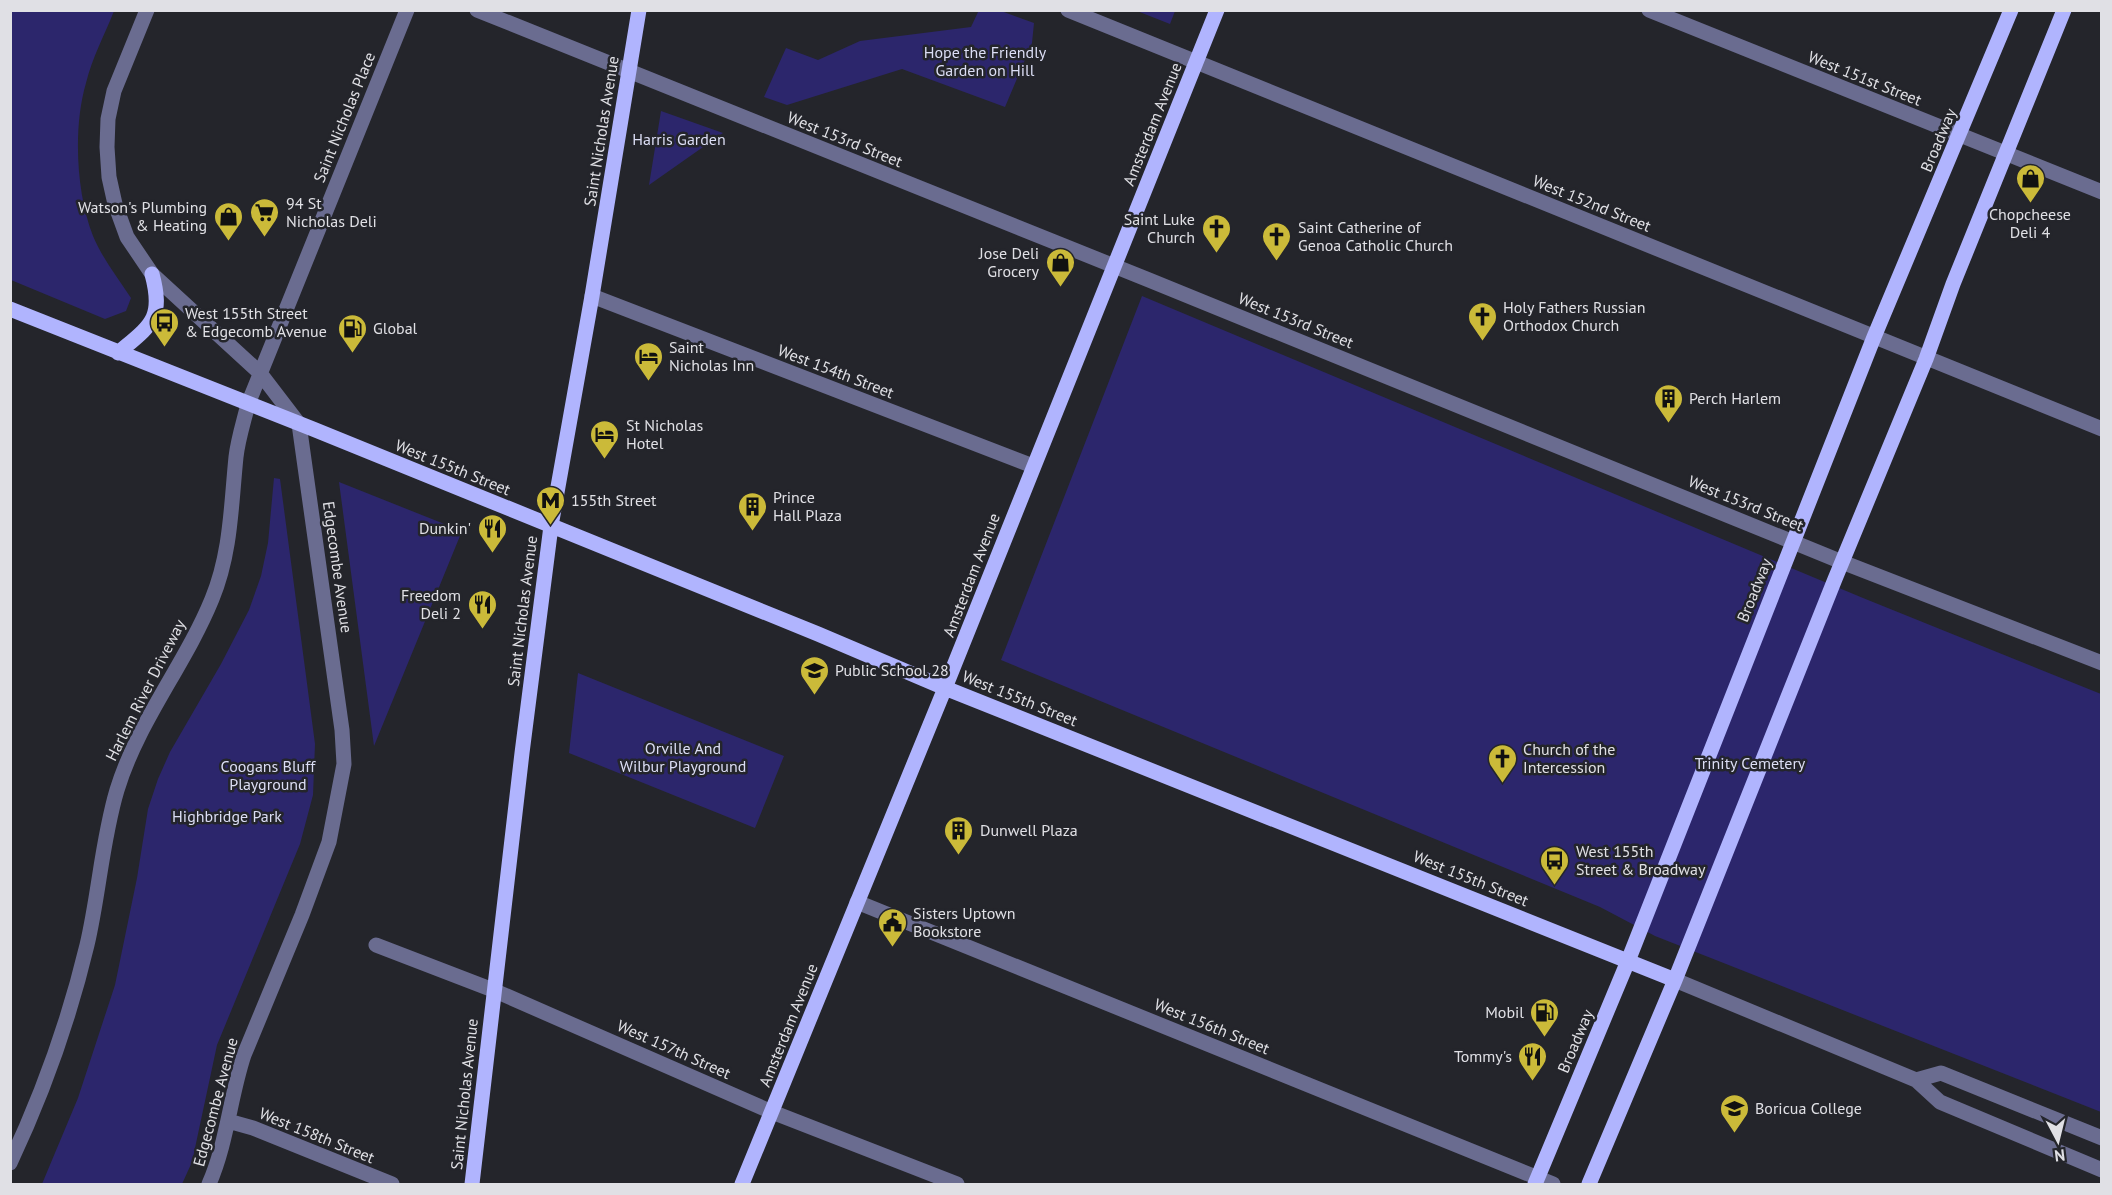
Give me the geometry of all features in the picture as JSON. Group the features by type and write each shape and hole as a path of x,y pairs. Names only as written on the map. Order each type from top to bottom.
{"main road":[{"name":"Saint Nicholas Avenue","path":"472,1185 493,990 551,526 639,10"},
{"name":"Amsterdam Avenue","path":"742,1185 945,688 1217,10"},
{"name":"Broadway","path":"1537,1181 1628,961 1874,337 2011,10"},
{"path":"1589,1185 1675,980 1842,562 1926,359 1953,284 2064,10"},
{"path":"118,353 151,324 157,309 158,295 152,274"},
{"name":"West 155th Street","path":"10,310 299,424 819,634 945,688 1675,980"}],"street":[{"name":"Edgecombe Avenue","path":"147,10 114,91 108,119 109,177 115,204 128,237 152,274 260,373 299,424 337,688 344,764 329,842 302,915 237,1074 217,1167 209,1185"},
{"name":"Saint Nicholas Place","path":"248,404 407,10"},
{"name":"West 153rd Street","path":"477,10 1842,562 2102,663"},
{"name":"West 152nd Street","path":"1068,10 2102,429"},
{"name":"West 151st Street","path":"1649,10 2102,192"},
{"name":"West 154th Street","path":"592,296 1033,466"},
{"path":"10,310 66,334"},
{"name":"Harlem River Driveway","path":"10,1163 45,1081 73,996 91,927 111,812 123,771 140,733 207,609 223,568 231,520 236,456 248,404"},
{"name":"West 156th Street","path":"857,902 1537,1181 1553,1185"},
{"name":"West 157th Street","path":"376,945 493,990 772,1112 957,1185"},
{"name":"West 155th Street","path":"1675,980 1916,1080 1940,1102 2102,1170"},
{"path":"1916,1080 1941,1073 2102,1138"},
{"name":"West 158th Street","path":"228,1121 253,1128 392,1185"}],"green space":[{"name":"Hope the Friendly Garden on Hill","path":"979,10 1001,11 1034,23 1032,43 1005,107 902,69 787,105 764,97 786,48 818,60 860,41 971,27"},
{"path":"1175,10 1170,24 1137,11"},
{"path":"10,11 114,11 89,74 82,100 78,139 80,180 87,219 97,244 131,298 126,311 105,319 11,280"},
{"name":"Harris Garden","path":"661,111 723,133 649,185"},
{"name":"Trinity Cemetery","path":"1142,296 1863,598 2101,694 2101,1112 1655,936 1600,907 1001,660"},
{"name":"Highbridge Park","path":"274,478 280,479 315,744 313,795 300,844 217,1045 192,1162 182,1184 42,1184 78,1098 115,985 137,878 148,809 158,779 170,752 249,610 261,576 268,543"},
{"path":"339,482 462,531 374,746"},
{"name":"Orville And Wilbur Playground","path":"578,673 784,756 755,828 569,753"}],"place":[{"name":"Chopcheese Deli 4","path":"2030,204"},
{"name":"94 St Nicholas Deli","path":"265,238"},
{"name":"Watson's Plumbing & Heating","path":"228,242"},
{"name":"Saint Luke Church","path":"1216,254"},
{"name":"Saint Catherine of Genoa Catholic Church","path":"1277,262"},
{"name":"Jose Deli Grocery","path":"1060,288"},
{"name":"Holy Fathers Russian Orthodox Church","path":"1482,342"},
{"name":"West 155th Street & Edgecomb Avenue","path":"164,348"},
{"name":"Global","path":"352,354"},
{"name":"Saint Nicholas Inn","path":"648,382"},
{"name":"Perch Harlem","path":"1668,424"},
{"name":"St Nicholas Hotel","path":"605,460"},
{"name":"155th Street","path":"550,526"},
{"name":"Prince Hall Plaza","path":"752,532"},
{"name":"Dunkin'","path":"492,554"},
{"name":"Freedom Deli 2","path":"482,630"},
{"name":"Public School 28","path":"814,696"},
{"name":"Church of the Intercession","path":"1502,784"},
{"name":"Dunwell Plaza","path":"959,856"},
{"name":"West 155th Street & Broadway","path":"1555,886"},
{"name":"Sisters Uptown Bookstore","path":"892,948"},
{"name":"Mobil","path":"1545,1038"},
{"name":"Tommy's","path":"1533,1082"},
{"name":"Boricua College","path":"1734,1134"}],"park label":[{"name":"Coogans Bluff Playground","path":"268,775"}]}
